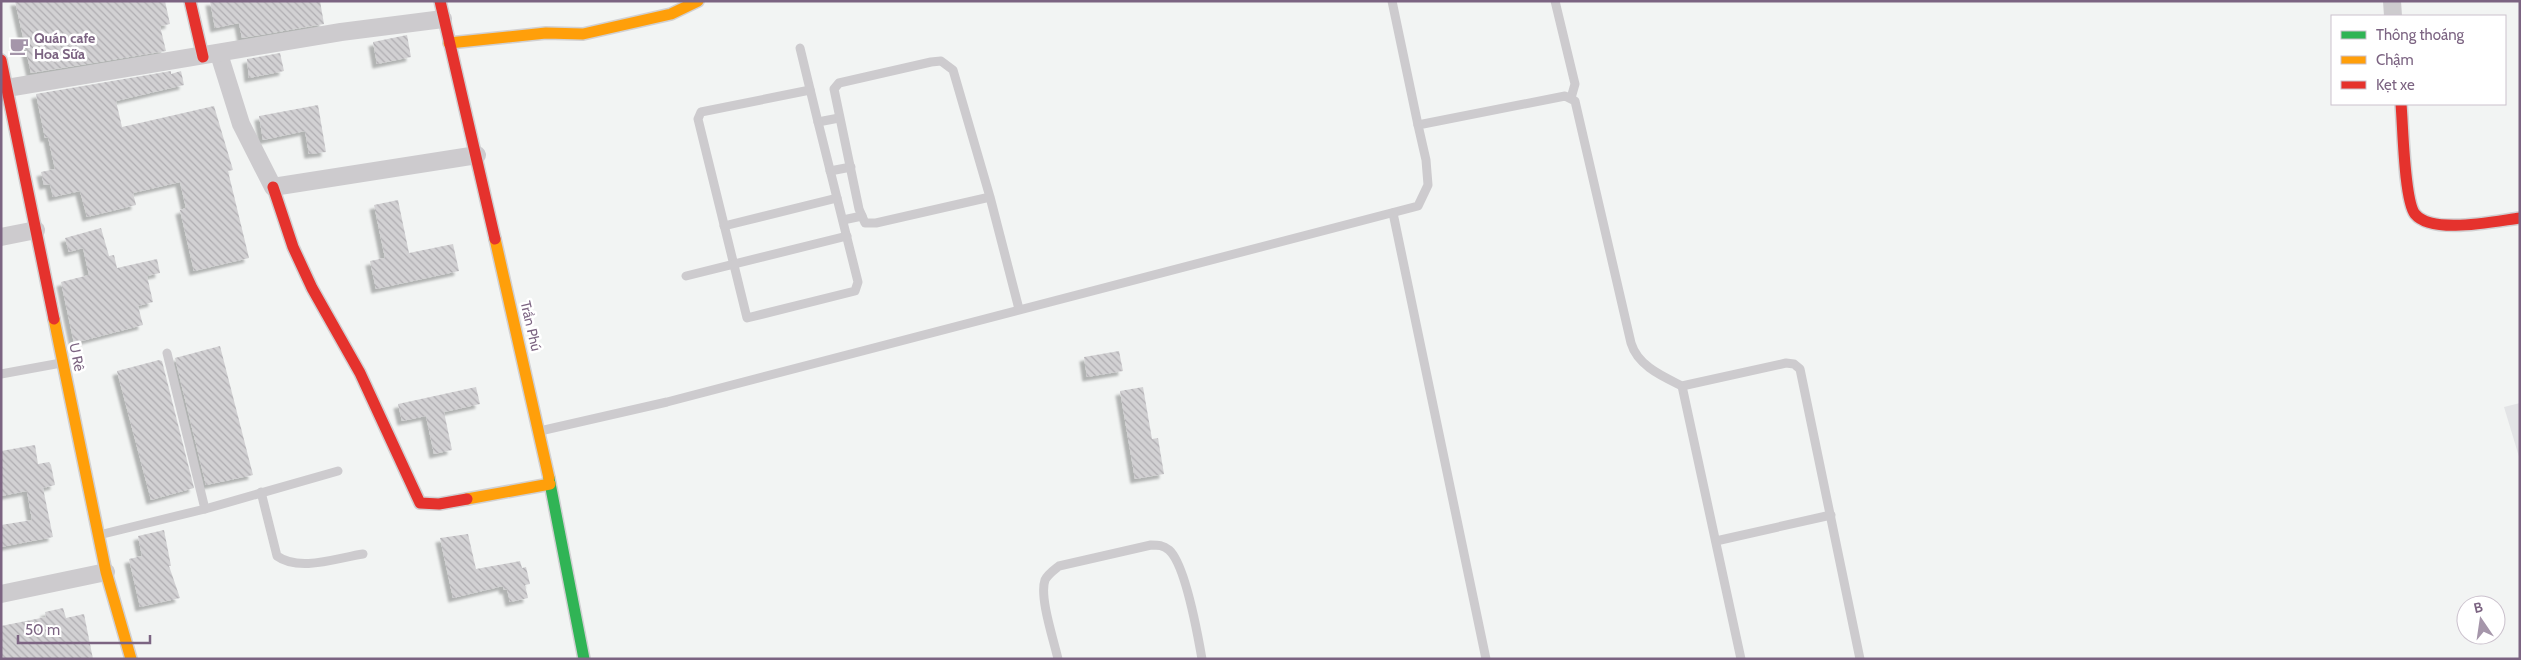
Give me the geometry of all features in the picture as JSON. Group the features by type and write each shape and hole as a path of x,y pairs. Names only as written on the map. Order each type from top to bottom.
{"street":[{"path":"190,1 241,124 273,188 293,247 308,280 360,372 420,503 439,504 550,484"},
{"name":"Trần Phú","path":"440,1 442,19 477,155 540,431 584,659"},
{"path":"449,42 546,33 583,34 671,14 698,1"},
{"path":"2392,1 2393,15"},
{"path":"7,88 341,32 442,19"},
{"name":"U Rê","path":"1,60 106,572 131,659"},
{"path":"2401,105 2413,213 2426,222 2444,225 2520,218"},
{"path":"273,188 477,155"},
{"path":"1,237 36,230"},
{"path":"1,594 106,572"}],"lane":[{"path":"540,431 667,402 1418,206 1428,185 1426,160 1392,1"},
{"path":"1555,1 1575,84 1571,98"},
{"path":"800,48 858,282 855,291 747,318 698,118 701,112 810,90"},
{"path":"990,197 876,223 865,223 850,167 834,89 839,83 931,62 941,61 953,70 990,197 1019,309"},
{"path":"1418,125 1561,96 1571,98 1575,101 1634,353 1652,369 1682,386 1786,363 1794,364 1800,368 1860,659"},
{"path":"818,122 839,118"},
{"path":"830,171 850,167"},
{"path":"724,226 837,198"},
{"path":"1393,213 1486,659"},
{"path":"843,220 862,216"},
{"path":"686,276 847,236"},
{"path":"167,353 205,509"},
{"path":"1,374 63,363"},
{"path":"1682,386 1741,659"},
{"path":"99,535 205,509 338,471"},
{"path":"261,492 277,556 286,562 310,563 363,554"},
{"path":"1716,541 1831,515"},
{"path":"1058,659 1045,596 1045,582 1049,574 1059,566 1151,545 1162,546 1170,551 1176,559 1183,579 1202,659"}],"shaded area":[{"path":"2520,403 2520,460 2504,407"}],"building":[{"path":"15,1 165,1 170,24 160,26 166,51 31,73"},
{"path":"210,1 320,1 324,24 242,38 239,23 215,28"},
{"path":"407,35 411,57 377,64 373,42"},
{"path":"280,53 284,71 249,78 247,59"},
{"path":"171,71 171,74 181,71 184,85 116,101 122,127 214,106 233,170 228,171 249,258 194,271 180,210 186,208 180,182 133,193 136,205 87,217 80,191 53,197 50,184 44,185 41,172 55,169 48,137 45,138 36,94"},
{"path":"318,105 326,152 309,154 305,131 263,140 259,116"},
{"path":"398,200 409,253 453,244 459,271 376,289 370,261 385,258 374,205"},
{"path":"101,228 109,256 114,255 117,268 157,259 160,273 147,276 153,302 138,306 143,325 74,343 61,282 89,275 83,248 69,252 65,238"},
{"path":"220,346 253,475 206,485 175,358"},
{"path":"1119,351 1123,371 1087,377 1084,357"},
{"path":"159,360 162,361 194,488 151,500 117,371"},
{"path":"476,387 480,404 444,412 452,450 434,454 426,416 402,421 398,404"},
{"path":"1143,387 1152,439 1158,438 1164,474 1135,479 1120,391"},
{"path":"35,445 38,464 49,462 55,485 43,488 53,537 1,547 1,525 32,520 27,491 1,496 1,451"},
{"path":"164,530 171,566 169,566 180,598 140,607 129,559 142,556 138,536"},
{"path":"468,534 476,569 520,561 522,568 526,567 530,584 525,585 528,598 510,602 507,589 504,590 503,586 453,598 440,538"},
{"path":"63,608 66,618 84,614 93,659 1,659 1,626 46,617 45,612"}],"traffic: fast":[{"path":"549,478 584,659"}],"traffic: slow":[{"path":"449,43 546,33 583,34 671,14 698,1"},
{"path":"495,239 549,478"},
{"path":"54,319 106,572 131,659"},
{"path":"467,499 550,484"}],"traffic: jam":[{"path":"190,1 203,57"},
{"path":"440,1 495,239"},
{"path":"1,60 54,319"},
{"path":"2401,105 2406,179 2411,206 2415,214 2423,220 2435,224 2449,225 2481,224 2520,218"},
{"path":"273,187 293,247 312,288 360,373 420,503 439,504 467,499"}],"place":[{"name":"Quán cafe Hoa Sữa","path":"19,46"}]}
